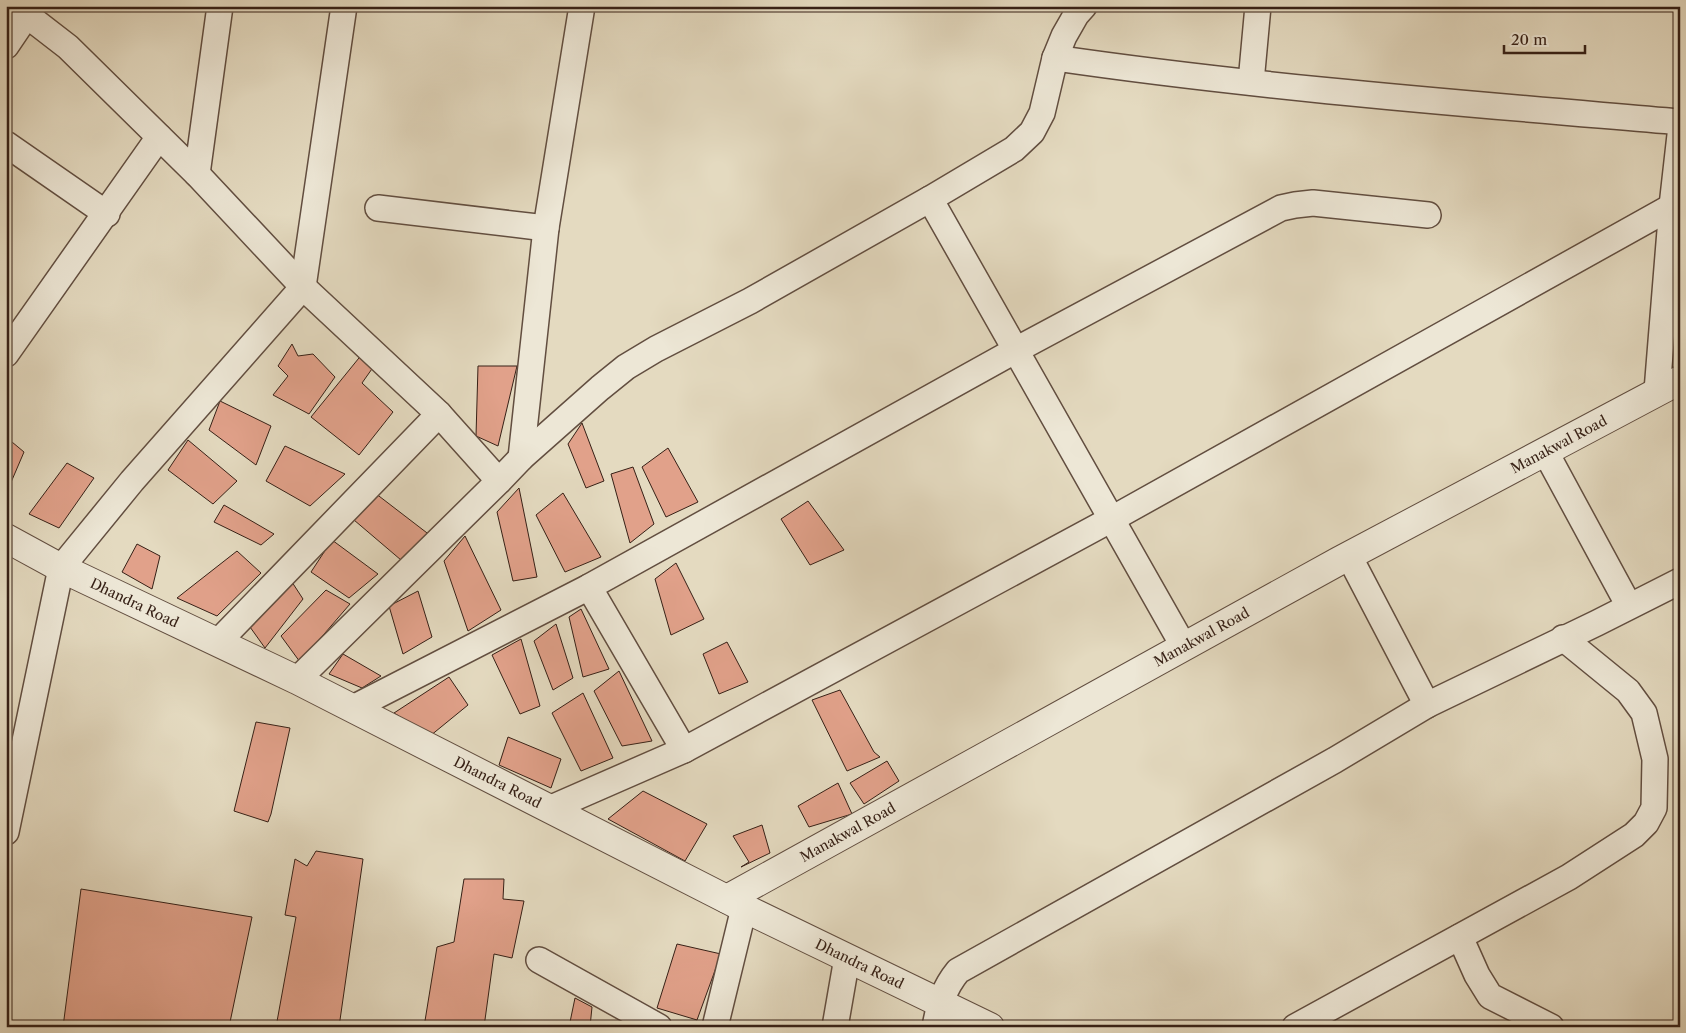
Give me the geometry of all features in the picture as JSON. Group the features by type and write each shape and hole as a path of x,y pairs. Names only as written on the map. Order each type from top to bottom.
{"street":[{"path":"197,174 220,6"},
{"path":"6,832 61,568 137,474 302,287 344,6"},
{"path":"521,458 546,228 582,6"},
{"path":"297,680 500,481 521,458 626,367 656,348 750,301 1014,150 1032,132 1042,113 1055,58 1064,36 1084,6"},
{"path":"1251,82 1258,6"},
{"path":"6,46 23,9 68,47 197,174 302,287 439,414 500,481"},
{"path":"1055,58 1141,70 1354,94 1680,122"},
{"path":"1669,386 1680,135"},
{"path":"6,354 159,137"},
{"path":"6,144 106,214"},
{"path":"930,199 1110,520 1184,647"},
{"path":"353,708 589,587 1016,350 1281,208 1313,203 1428,215"},
{"path":"549,808 684,750 1110,520 1676,204"},
{"path":"378,208 546,228"},
{"name":"Manakwal Road","path":"736,904 1184,647 1349,556 1669,386"},
{"path":"218,642 439,414"},
{"path":"1545,451 1629,606"},
{"name":"Dhandra Road","path":"6,538 61,568 297,680 736,904 847,958 937,1015 990,1027"},
{"path":"1349,556 1427,705"},
{"path":"937,1015 948,983 958,971 1335,760 1427,705 1680,581"},
{"path":"589,587 684,750"},
{"path":"1295,1027 1569,877 1634,835 1646,823 1654,808 1655,759 1644,713 1628,691 1564,638"},
{"path":"715,1027 736,904"},
{"path":"1460,937 1477,975 1490,996 1551,1027"},
{"path":"836,1027 847,958"},
{"path":"539,960 659,1027"}],"building":[{"path":"292,344 298,356 313,354 335,377 309,414 273,395 288,376 278,366"},
{"path":"363,353 374,366 362,383 393,412 359,455 311,417"},
{"path":"478,366 517,366 498,446 476,436"},
{"path":"220,401 271,426 256,465 209,430"},
{"path":"582,423 604,481 586,488 568,444"},
{"path":"188,440 237,481 213,504 168,470"},
{"path":"12,442 24,452 6,494 6,451"},
{"path":"285,446 345,474 310,506 266,481"},
{"path":"668,448 698,502 666,517 642,467"},
{"path":"67,463 94,478 59,528 29,514"},
{"path":"633,467 654,524 630,543 611,474"},
{"path":"519,488 537,577 513,581 497,512"},
{"path":"375,493 431,536 401,560 354,520"},
{"path":"563,493 601,557 565,572 536,515"},
{"path":"808,501 844,550 810,565 781,519"},
{"path":"224,505 274,534 261,545 214,522"},
{"path":"465,536 501,610 468,631 444,561"},
{"path":"332,540 378,574 349,598 311,572"},
{"path":"137,544 160,556 152,589 122,572"},
{"path":"237,551 261,573 217,616 177,598"},
{"path":"676,563 704,619 671,635 655,579"},
{"path":"290,579 303,599 265,648 250,627"},
{"path":"326,590 350,604 300,662 281,636"},
{"path":"418,591 432,637 403,654 389,606"},
{"path":"581,609 609,669 583,677 569,617"},
{"path":"556,624 573,678 553,690 534,641"},
{"path":"521,639 540,706 520,714 492,655"},
{"path":"727,642 748,682 719,694 703,654"},
{"path":"343,654 381,676 362,688 329,674"},
{"path":"619,671 652,741 622,746 594,691"},
{"path":"449,677 468,705 430,736 394,713"},
{"path":"840,690 874,752 880,757 847,771 812,700"},
{"path":"583,693 613,758 581,771 552,713"},
{"path":"256,722 290,728 268,822 234,811"},
{"path":"508,737 561,759 551,788 499,765"},
{"path":"887,761 899,781 864,804 850,783"},
{"path":"838,783 852,814 809,827 798,806"},
{"path":"643,791 707,824 685,861 608,819"},
{"path":"762,825 770,853 741,867 749,862 733,836"},
{"path":"316,851 363,859 339,1027 276,1027 296,917 285,915 295,859 307,866"},
{"path":"464,879 504,879 503,899 524,901 512,958 494,954 484,1027 424,1027 437,947 454,942"},
{"path":"81,889 252,917 229,1027 63,1027"},
{"path":"677,944 721,954 697,1020 657,1008"},
{"path":"575,998 592,1007 590,1027 569,1027"}]}
